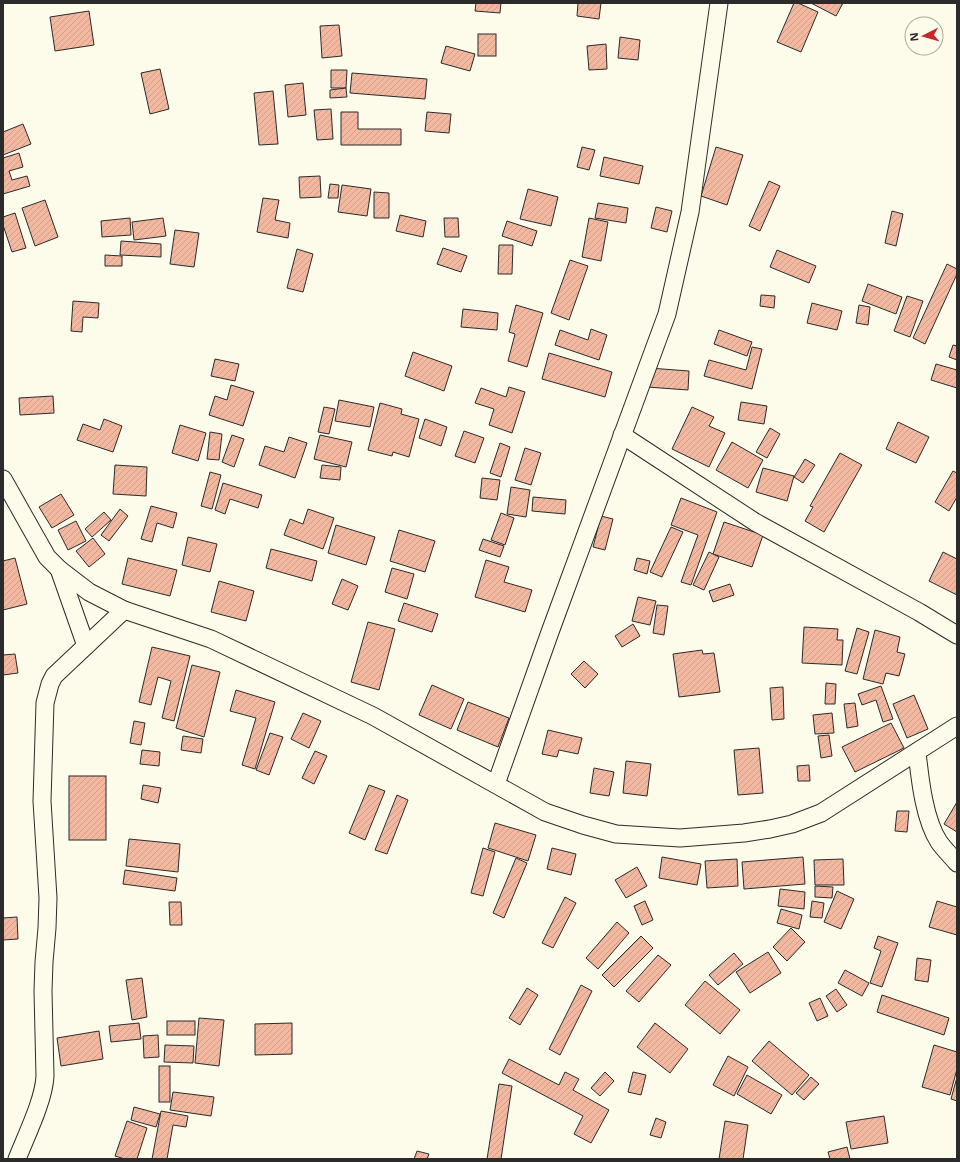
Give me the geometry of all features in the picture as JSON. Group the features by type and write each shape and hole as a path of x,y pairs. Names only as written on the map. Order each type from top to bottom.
{"street":[{"path":"496,784 550,632 667,314 690,212 719,3"},
{"path":"622,435 755,522 919,612 957,635"},
{"path":"3,479 47,557 59,569 89,592 124,610 211,640 373,716 545,812 616,834 680,838 770,830 792,824 821,813 957,726"},
{"path":"59,569 86,646"},
{"path":"17,1159 45,1084 44,962 48,898 42,801 45,703 48,690 54,676 124,610"},
{"path":"917,752 921,786 930,822 938,841 957,863"}],"building":[{"path":"476,3 501,3 500,13 475,11"},
{"path":"578,3 601,3 599,19 577,16"},
{"path":"794,3 798,3 818,12 801,52 777,42"},
{"path":"811,3 843,3 836,16"},
{"path":"89,11 94,45 55,51 50,17"},
{"path":"339,25 342,56 322,58 320,26"},
{"path":"478,34 496,34 496,56 478,56"},
{"path":"620,37 640,40 638,60 618,58"},
{"path":"606,44 607,69 589,70 587,46"},
{"path":"446,46 475,54 470,71 441,63"},
{"path":"160,69 169,109 150,114 141,73"},
{"path":"331,70 347,70 346,88 331,88"},
{"path":"352,73 427,79 425,99 350,93"},
{"path":"303,83 306,115 288,117 285,85"},
{"path":"346,88 347,97 330,98 330,90"},
{"path":"273,91 278,144 259,145 254,93"},
{"path":"331,109 333,139 317,140 314,110"},
{"path":"341,112 358,112 358,129 401,129 401,145 341,145"},
{"path":"427,112 451,114 449,133 425,131"},
{"path":"23,124 31,144 3,155 3,132"},
{"path":"582,147 595,150 589,170 577,167"},
{"path":"716,147 743,155 727,205 701,196"},
{"path":"19,153 23,167 9,171 12,180 27,176 30,186 3,194 3,158"},
{"path":"604,157 643,166 639,184 600,176"},
{"path":"320,176 321,197 300,198 299,177"},
{"path":"769,181 780,186 760,231 749,226"},
{"path":"330,184 339,185 338,198 328,198"},
{"path":"342,185 371,189 367,216 338,212"},
{"path":"528,189 558,197 551,226 520,219"},
{"path":"374,192 389,193 389,218 374,218"},
{"path":"263,198 279,200 275,220 290,223 288,238 257,232"},
{"path":"45,200 58,237 35,246 22,208"},
{"path":"598,203 628,208 626,223 595,218"},
{"path":"656,207 672,211 667,232 651,228"},
{"path":"892,211 903,214 896,246 885,243"},
{"path":"15,213 26,248 12,252 3,225 3,217"},
{"path":"400,215 426,221 423,237 396,231"},
{"path":"130,218 131,235 102,237 101,221"},
{"path":"163,218 166,236 134,240 132,222"},
{"path":"444,218 458,218 459,237 445,237"},
{"path":"589,218 608,222 601,261 582,257"},
{"path":"507,221 537,231 532,246 502,236"},
{"path":"175,230 199,233 194,267 170,264"},
{"path":"121,241 161,244 161,257 120,255"},
{"path":"499,245 513,245 512,274 498,274"},
{"path":"443,248 467,256 461,272 437,264"},
{"path":"297,249 313,254 303,292 287,288"},
{"path":"777,250 816,266 809,283 770,267"},
{"path":"105,255 122,256 122,266 105,266"},
{"path":"570,260 588,266 569,320 551,313"},
{"path":"947,264 957,269 957,274 925,344 913,338"},
{"path":"868,284 902,297 896,314 862,301"},
{"path":"761,295 775,296 774,308 760,306"},
{"path":"907,296 923,301 910,337 894,331"},
{"path":"73,301 99,303 98,318 83,317 82,332 71,331"},
{"path":"812,303 842,311 837,330 807,323"},
{"path":"516,305 543,313 527,367 508,361 515,334 509,332"},
{"path":"859,305 870,307 868,325 856,323"},
{"path":"463,309 498,313 497,330 461,327"},
{"path":"591,329 607,335 599,360 555,345 560,330 588,340"},
{"path":"719,330 752,342 747,356 714,344"},
{"path":"953,345 957,346 957,360 949,357"},
{"path":"752,347 762,349 752,389 704,376 709,360 746,370"},
{"path":"413,352 452,366 444,391 405,376"},
{"path":"549,353 612,372 605,397 542,379"},
{"path":"215,359 239,364 235,381 211,376"},
{"path":"936,364 957,370 957,388 931,380"},
{"path":"649,368 689,371 688,390 647,387"},
{"path":"231,385 254,392 243,426 209,415 215,396 227,400"},
{"path":"509,387 525,392 512,433 489,425 494,409 475,403 481,388 506,397"},
{"path":"53,396 54,413 20,415 19,398"},
{"path":"339,400 374,407 370,427 335,421"},
{"path":"741,402 767,406 764,424 738,420"},
{"path":"380,403 402,409 401,414 419,419 409,457 393,452 392,456 368,450"},
{"path":"324,407 335,409 329,434 318,432"},
{"path":"692,407 714,417 709,426 725,433 709,467 672,449"},
{"path":"104,419 122,426 113,452 77,440 83,424 100,430"},
{"path":"425,419 447,427 441,446 419,438"},
{"path":"898,422 929,437 916,463 886,449"},
{"path":"180,425 206,433 198,461 172,453"},
{"path":"770,428 780,434 767,458 756,452"},
{"path":"464,431 484,438 475,463 455,456"},
{"path":"210,432 222,434 219,460 207,459"},
{"path":"232,435 244,439 234,467 222,462"},
{"path":"320,435 352,442 346,467 314,459"},
{"path":"289,437 307,443 295,478 259,465 265,446 284,452"},
{"path":"732,442 763,460 748,488 716,470"},
{"path":"500,443 510,447 501,477 490,473"},
{"path":"525,448 541,453 531,485 515,480"},
{"path":"840,453 862,465 824,532 805,521 813,507 810,506"},
{"path":"805,459 815,465 803,483 794,477"},
{"path":"115,465 147,467 146,496 113,494"},
{"path":"322,465 341,467 340,480 320,478"},
{"path":"763,468 794,476 787,501 756,492"},
{"path":"953,471 957,473 957,497 949,511 935,502"},
{"path":"210,472 221,475 212,509 201,506"},
{"path":"482,478 500,480 497,500 480,498"},
{"path":"223,483 262,495 258,508 230,499 225,514 215,510"},
{"path":"511,487 530,490 526,517 507,514"},
{"path":"61,494 74,515 52,528 39,507"},
{"path":"533,497 566,500 565,514 532,511"},
{"path":"681,498 717,512 691,585 681,582 698,535 671,525"},
{"path":"151,506 177,513 173,528 157,523 152,542 141,539"},
{"path":"120,509 128,516 109,541 101,535"},
{"path":"308,509 334,518 323,549 284,535 290,519 303,524"},
{"path":"104,512 111,520 92,537 85,529"},
{"path":"501,513 514,518 505,545 491,540"},
{"path":"601,516 613,519 605,550 593,547"},
{"path":"76,521 86,541 68,550 58,530"},
{"path":"724,522 763,535 752,567 713,554"},
{"path":"336,525 375,537 366,565 328,553"},
{"path":"671,527 683,532 662,577 650,572"},
{"path":"399,530 435,541 425,572 390,561"},
{"path":"188,537 217,544 210,572 182,565"},
{"path":"93,538 105,554 89,567 76,551"},
{"path":"483,539 504,546 500,557 479,550"},
{"path":"271,549 317,561 312,581 266,568"},
{"path":"709,552 719,557 704,590 693,585"},
{"path":"943,552 957,559 957,595 929,581"},
{"path":"15,558 27,604 3,610 3,561"},
{"path":"128,558 177,570 170,596 122,584"},
{"path":"637,558 650,561 647,574 634,570"},
{"path":"486,560 509,567 504,582 532,590 525,612 475,597"},
{"path":"392,568 414,574 407,599 385,592"},
{"path":"342,579 358,586 348,610 332,604"},
{"path":"219,581 254,591 246,621 211,612"},
{"path":"730,584 734,595 713,602 709,591"},
{"path":"638,597 656,601 650,625 632,621"},
{"path":"404,603 438,614 432,632 398,621"},
{"path":"657,605 668,606 664,635 653,633"},
{"path":"368,622 395,629 379,690 351,682"},
{"path":"633,624 640,636 622,647 615,636"},
{"path":"804,627 838,629 837,640 843,640 842,665 802,663"},
{"path":"857,628 869,632 857,674 845,671"},
{"path":"875,630 900,637 897,652 905,654 899,676 886,673 883,684 863,679"},
{"path":"152,647 190,656 174,721 162,718 171,681 158,677 151,705 139,702"},
{"path":"702,650 703,654 714,653 720,692 679,697 673,654"},
{"path":"15,654 18,673 3,675 3,655"},
{"path":"584,661 598,674 585,688 571,674"},
{"path":"192,665 220,672 204,737 176,728"},
{"path":"826,683 836,684 835,704 825,704"},
{"path":"432,685 464,699 451,729 419,715"},
{"path":"881,686 893,719 883,722 876,700 862,705 858,694"},
{"path":"783,687 784,719 772,720 770,688"},
{"path":"236,690 275,702 255,769 242,765 256,718 230,711"},
{"path":"914,695 928,729 907,738 893,704"},
{"path":"468,702 509,718 498,747 457,730"},
{"path":"855,703 858,726 847,728 844,704"},
{"path":"303,713 321,721 309,748 291,739"},
{"path":"832,713 834,733 815,734 813,715"},
{"path":"134,721 145,723 141,745 130,743"},
{"path":"891,723 904,748 855,772 842,747"},
{"path":"548,730 582,738 578,754 559,750 557,757 542,754"},
{"path":"270,733 283,737 269,775 256,770"},
{"path":"829,735 832,756 821,758 818,736"},
{"path":"183,736 203,739 201,753 181,750"},
{"path":"759,748 763,793 738,795 734,750"},
{"path":"142,750 160,752 159,766 140,764"},
{"path":"315,751 327,756 314,784 302,778"},
{"path":"626,761 651,764 647,796 623,793"},
{"path":"809,765 810,781 798,781 797,766"},
{"path":"594,768 614,772 609,796 590,793"},
{"path":"69,776 106,776 106,840 69,840"},
{"path":"143,785 161,788 158,803 141,799"},
{"path":"369,785 385,791 365,840 349,833"},
{"path":"397,795 408,800 387,854 375,850"},
{"path":"957,802 957,832 944,824"},
{"path":"897,811 909,811 907,832 895,831"},
{"path":"495,823 536,835 528,861 488,848"},
{"path":"129,839 180,844 178,872 126,866"},
{"path":"483,848 495,852 483,896 471,893"},
{"path":"552,848 576,854 571,875 547,869"},
{"path":"662,857 701,864 697,885 659,878"},
{"path":"803,857 805,884 744,889 742,862"},
{"path":"516,858 527,863 504,918 493,913"},
{"path":"737,859 738,886 707,888 705,861"},
{"path":"843,859 844,885 815,885 814,860"},
{"path":"637,867 647,886 626,898 615,880"},
{"path":"125,870 177,878 175,891 123,884"},
{"path":"815,886 833,887 832,898 815,897"},
{"path":"780,889 805,892 804,909 778,906"},
{"path":"837,891 854,899 841,929 824,922"},
{"path":"565,897 576,903 553,948 542,943"},
{"path":"645,901 653,920 642,925 634,906"},
{"path":"812,901 824,903 822,918 810,917"},
{"path":"937,901 957,907 957,935 929,927"},
{"path":"169,902 181,902 182,925 170,925"},
{"path":"781,909 802,915 799,929 777,923"},
{"path":"17,917 18,939 3,940 3,918"},
{"path":"617,922 629,933 598,969 586,958"},
{"path":"791,928 805,942 787,961 773,947"},
{"path":"641,936 653,948 614,987 602,975"},
{"path":"878,936 898,943 882,987 870,983 881,951 874,948"},
{"path":"768,952 781,973 750,993 736,972"},
{"path":"734,953 743,964 718,985 709,975"},
{"path":"658,955 671,965 639,1002 626,991"},
{"path":"917,958 931,960 928,982 915,980"},
{"path":"845,970 869,983 862,996 838,983"},
{"path":"142,978 147,1017 132,1020 126,980"},
{"path":"705,981 740,1010 720,1034 685,1005"},
{"path":"581,985 592,991 560,1055 549,1049"},
{"path":"527,988 538,995 520,1025 509,1018"},
{"path":"836,989 847,1005 837,1012 826,996"},
{"path":"882,995 949,1018 944,1035 877,1012"},
{"path":"820,998 828,1016 817,1021 809,1003"},
{"path":"199,1018 224,1020 219,1066 195,1063"},
{"path":"167,1021 195,1021 195,1035 167,1035"},
{"path":"139,1023 141,1039 111,1042 109,1026"},
{"path":"292,1023 292,1054 255,1055 255,1024"},
{"path":"655,1023 688,1049 670,1073 637,1047"},
{"path":"99,1031 103,1059 61,1066 57,1038"},
{"path":"158,1035 159,1057 144,1058 143,1036"},
{"path":"769,1041 809,1075 792,1095 752,1061"},
{"path":"165,1045 194,1046 193,1063 164,1062"},
{"path":"934,1045 957,1052 957,1069 950,1095 922,1087"},
{"path":"728,1056 748,1067 734,1096 713,1085"},
{"path":"509,1059 559,1085 565,1072 579,1079 573,1090 609,1110 591,1143 574,1134 583,1116 502,1073"},
{"path":"159,1066 170,1066 170,1102 159,1102"},
{"path":"605,1072 614,1081 600,1096 591,1088"},
{"path":"633,1072 646,1075 641,1095 628,1092"},
{"path":"747,1075 782,1095 771,1114 737,1094"},
{"path":"811,1077 819,1084 804,1100 796,1093"},
{"path":"957,1077 957,1101 951,1099"},
{"path":"499,1084 512,1086 501,1159 487,1159"},
{"path":"173,1092 214,1097 211,1116 170,1110"},
{"path":"134,1107 160,1114 156,1127 131,1120"},
{"path":"161,1111 188,1116 186,1127 173,1125 167,1159 152,1159"},
{"path":"884,1116 888,1143 851,1149 846,1122"},
{"path":"656,1118 666,1122 661,1138 650,1135"},
{"path":"127,1121 147,1128 137,1159 125,1159 115,1156"},
{"path":"725,1121 748,1125 743,1159 719,1159"},
{"path":"847,1147 850,1159 830,1159 828,1152"},
{"path":"417,1151 429,1154 427,1159 414,1159"}]}
